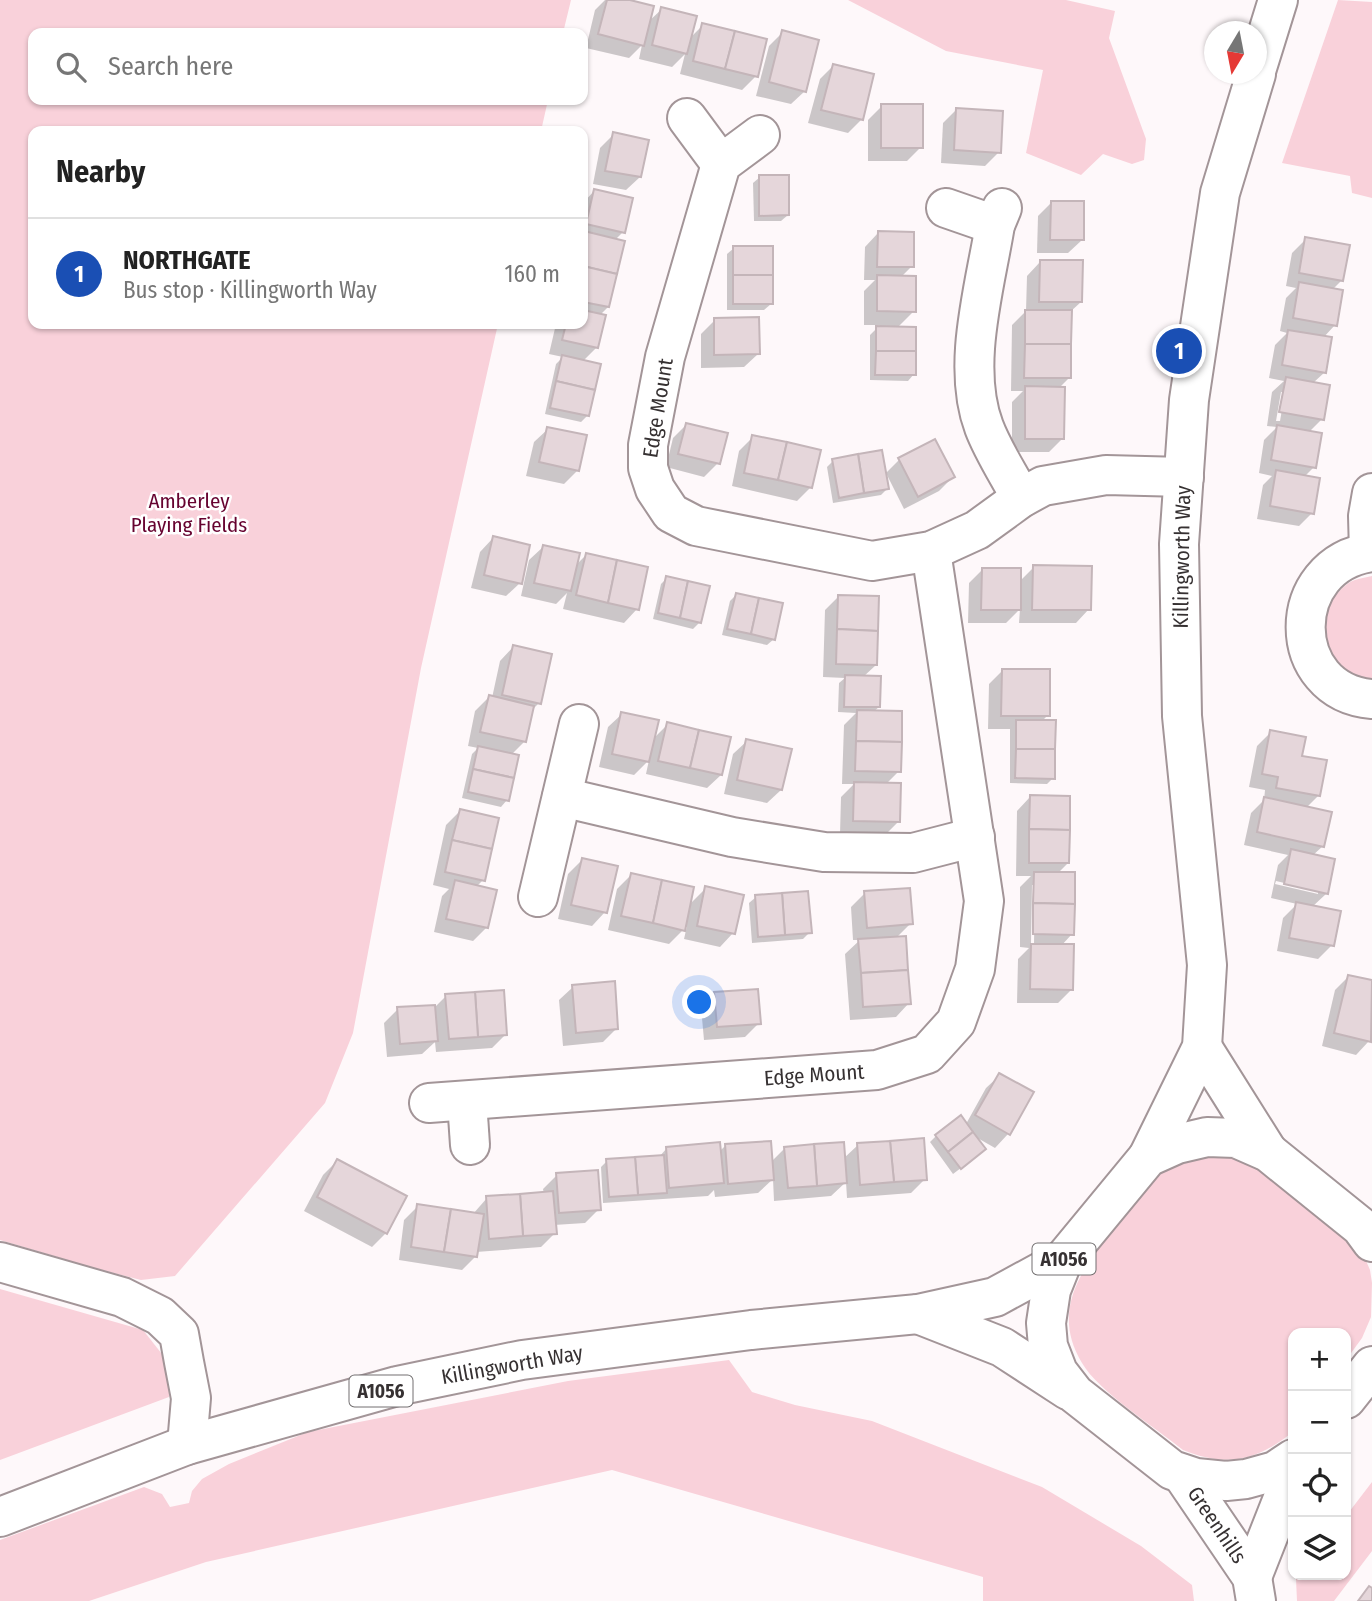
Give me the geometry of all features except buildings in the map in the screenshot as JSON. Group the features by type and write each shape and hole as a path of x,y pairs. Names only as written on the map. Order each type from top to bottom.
{"street":[{"name":"Killingworth Way","path":"1267,36 1278,0"},
{"name":"Killingworth Way","path":"1075,1394 1058,1372 1048,1346 1046,1323 1051,1290 1063,1261 1148,1157 1202,1047 1207,965 1182,716 1179,544 1189,400 1220,193 1252,84"},
{"path":"687,118 721,164 760,135"},
{"name":"Edge Mount","path":"721,164 665,356 648,445 648,468 655,489 671,513 696,526 872,561 931,551 977,530 1043,485 1106,475 1184,477"},
{"path":"946,208 998,217 974,351 977,400 984,427 1021,498"},
{"path":"1372,493 1368,516 1371,552 1343,560 1327,571 1315,586 1304,626 1311,657 1319,670 1331,682 1351,694 1372,699"},
{"name":"Edge Mount","path":"429,1103 877,1070 927,1054 956,1022 975,969 984,901 931,551"},
{"path":"538,897 579,724"},
{"path":"562,797 732,837 824,852 913,853 975,837"},
{"name":"Killingworth Way","path":"1202,1047 1268,1152"},
{"path":"467,1101 470,1145"},
{"name":"Killingworth Way","path":"1148,1157 1177,1144 1207,1137 1236,1138 1268,1152 1368,1233"},
{"name":"Killingworth Way","path":"0,1517 187,1445 397,1386 522,1360 751,1330 918,1314 995,1297 1063,1261"},
{"path":"0,1262 122,1297 160,1316 179,1334 191,1398 187,1445"},
{"name":"Killingworth Way","path":"918,1314 1002,1347 1075,1394 1172,1470 1196,1478 1226,1481 1275,1471 1288,1462"},
{"path":"1351,1393 1372,1366"},
{"name":"Greenhills","path":"1182,1474 1254,1589"},
{"name":"Greenhills","path":"1254,1589 1288,1488"}],"green space":[{"name":"Amberley Playing Fields","path":"0,0 571,0 564,28 28,28 28,105 547,105 542,126 28,126 28,329 497,329 421,668 353,1033 325,1103 175,1276 141,1280 0,1240"},
{"path":"848,0 1066,0 1115,11 1109,38 1146,139 1144,160 1132,164 1103,154 1081,175 1026,153 1043,70 946,51"},
{"path":"1338,0 1372,2 1372,198 1352,193 1350,176 1282,163"},
{"path":"1372,576 1372,680 1356,676 1337,662 1330,652 1324,629 1330,605 1337,594 1352,581"},
{"path":"1215,1151 1260,1162 1361,1249 1370,1270 1371,1317 1362,1338 1351,1353 1351,1328 1288,1328 1288,1435 1264,1451 1239,1459 1213,1459 1183,1450 1101,1385 1082,1363 1072,1342 1069,1322 1071,1303 1086,1267 1143,1188 1162,1170 1185,1158"},
{"path":"0,1289 143,1330 169,1363 169,1397 0,1460"},
{"path":"729,1360 752,1392 795,1405 872,1421 1042,1487 1141,1546 1192,1585 1194,1601 983,1601 983,1577 612,1470 206,1562 89,1601 0,1601 0,1540 144,1487 162,1494 170,1507 189,1503 192,1491 202,1479 229,1464 308,1432 568,1381"},
{"path":"1372,1482 1372,1551 1351,1579 1351,1517 1351,1509"},
{"path":"1296,1580 1350,1580 1334,1601 1297,1601"}],"place":[{"name":"NORTHGATE","path":"1179,351"}]}
